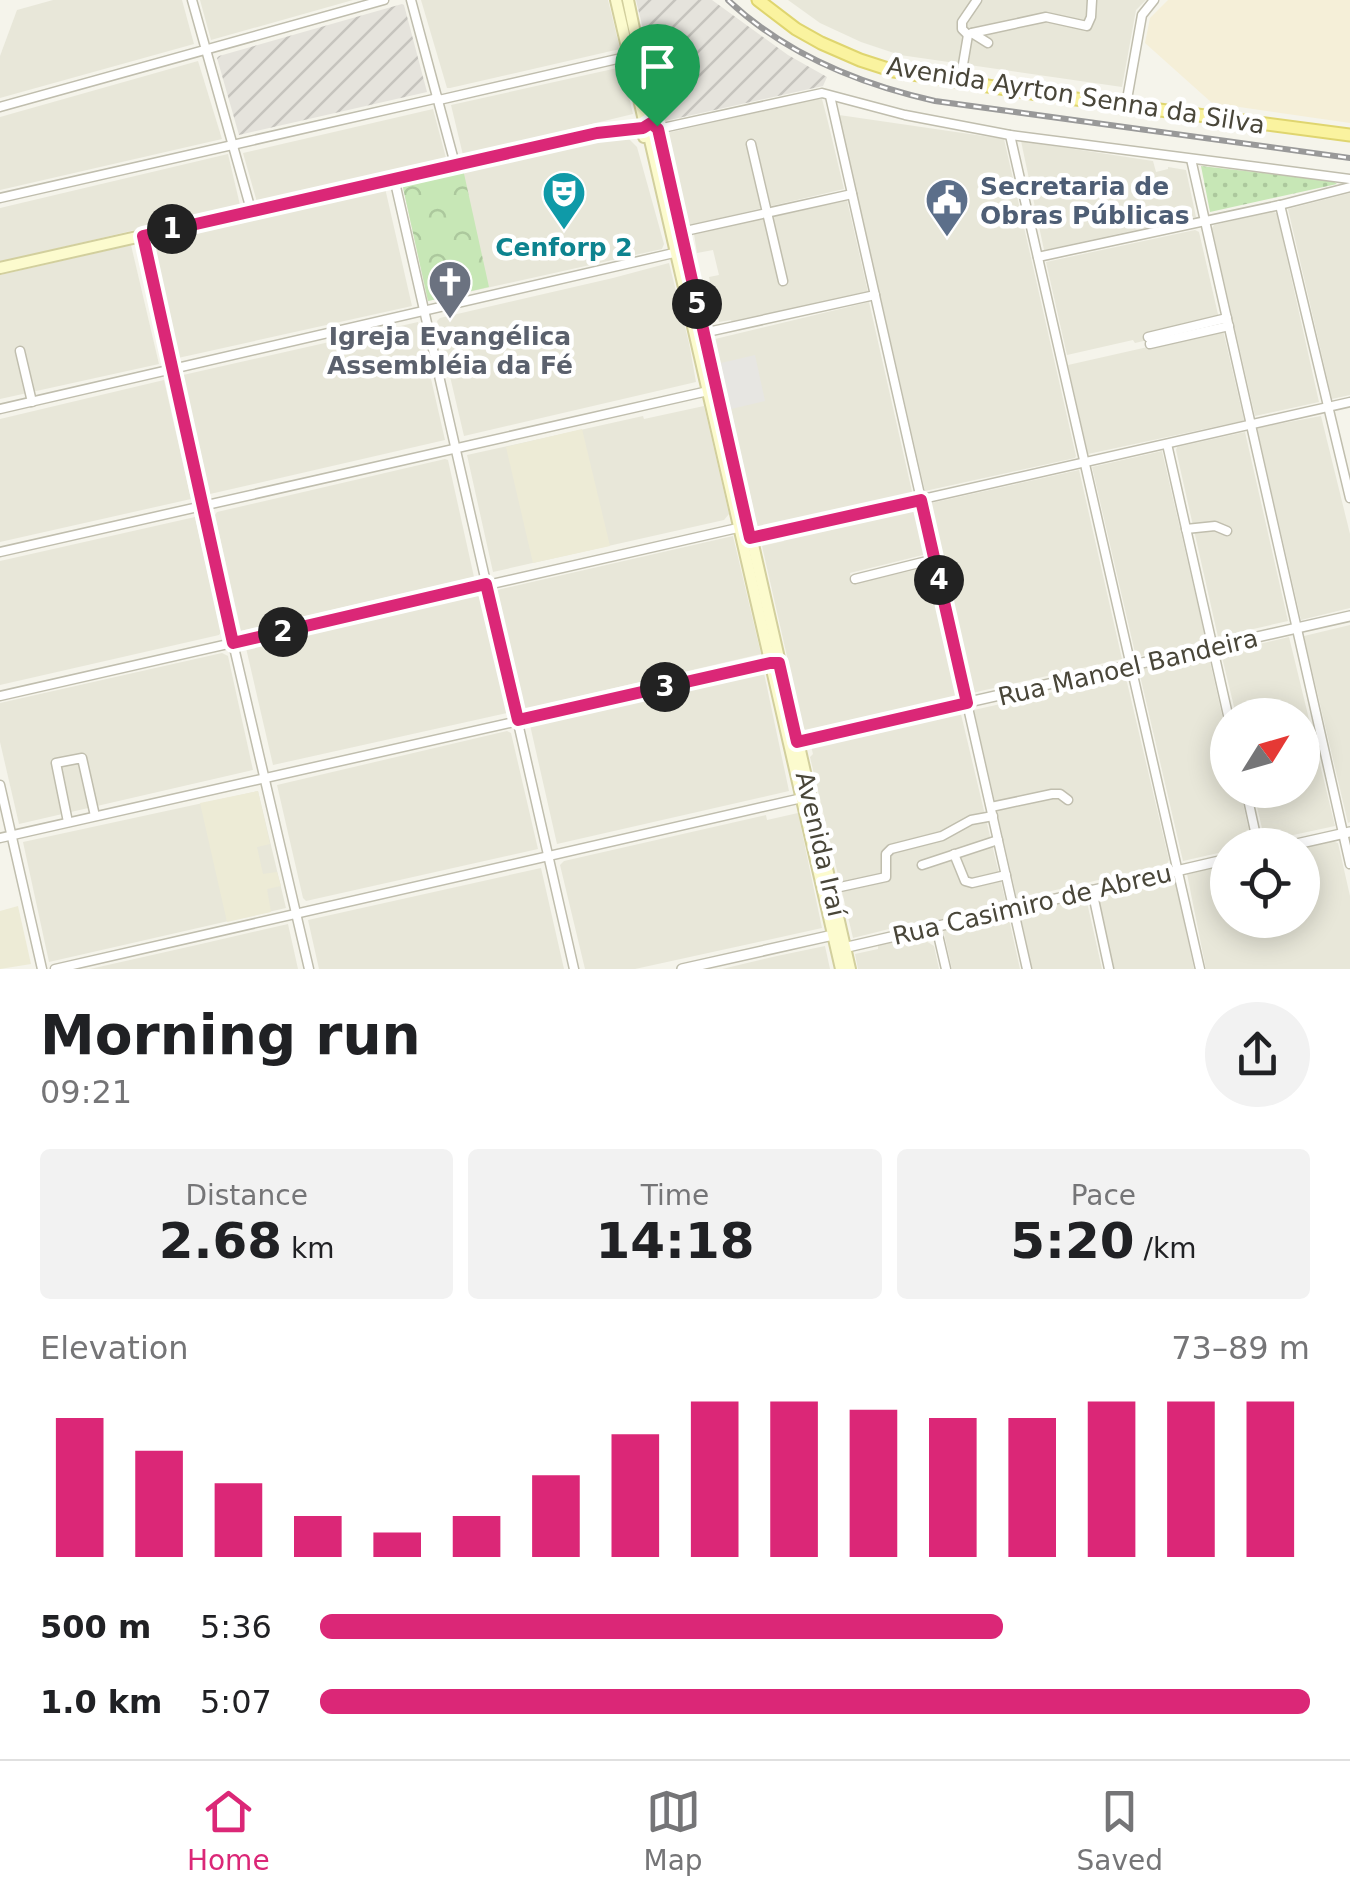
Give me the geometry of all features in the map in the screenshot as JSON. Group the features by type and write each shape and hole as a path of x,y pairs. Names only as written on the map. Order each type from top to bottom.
{"main road":[{"name":"Avenida Iraí","path":"616,0 641,106 680,232 680,252 708,390 716,406"},
{"name":"Avenida Iraí","path":"628,0 650,131 704,334 716,406 770,644 832,889 841,969"},
{"name":"Avenida Ayrton Senna da Silva","path":"758,0 809,36 894,71 1350,135"},
{"path":"0,268 597,133 636,120 641,106"},
{"path":"597,133 650,131"},
{"name":"Avenida Iraí","path":"744,527 750,538 770,644"},
{"name":"Avenida Iraí","path":"798,764 833,935 850,969"}],"street":[{"path":"192,0 250,210"},
{"path":"0,108 384,0"},
{"path":"411,0 455,164"},
{"path":"977,0 962,22 962,30 988,42"},
{"path":"970,34 1028,25 1046,17 1087,26 1092,0"},
{"path":"1126,105 1142,16 1154,0"},
{"path":"960,82 970,34"},
{"path":"0,198 630,56"},
{"path":"650,131 822,93 905,115 1010,135 1350,183"},
{"path":"830,96 998,840 1004,850 1027,969"},
{"path":"1010,135 1200,969"},
{"path":"751,144 783,281"},
{"path":"1191,159 1346,832 1350,864"},
{"path":"394,178 574,969"},
{"path":"1038,257 1280,205 1350,183"},
{"path":"680,232 852,194"},
{"path":"1280,205 1350,498"},
{"path":"143,236 308,969"},
{"path":"0,409 680,252"},
{"path":"704,334 874,295"},
{"path":"1149,340 1228,322"},
{"path":"20,351 32,402"},
{"path":"0,552 708,390"},
{"path":"750,538 1350,402"},
{"path":"1167,444 1224,698"},
{"path":"1186,529 1214,526 1227,532"},
{"path":"0,696 744,527"},
{"path":"855,580 934,559"},
{"name":"Rua Manoel Bandeira","path":"793,742 1350,616"},
{"path":"0,838 775,663"},
{"path":"68,822 56,763 82,758 95,816"},
{"path":"0,785 42,969"},
{"path":"832,889 886,877 886,854 890,849 942,836 971,820 1052,794 1068,800"},
{"path":"55,969 802,798"},
{"path":"1320,838 1346,832"},
{"path":"922,865 998,840"},
{"path":"954,854 966,881 972,883 1006,874"},
{"name":"Rua Casimiro de Abreu","path":"840,948 1210,864"},
{"path":"1092,890 1108,969"},
{"path":"936,926 946,969"},
{"path":"682,969 833,935"}],"shaded area":[{"path":"53,0 182,0 194,44 0,98 0,56 17,10"},
{"path":"200,0 353,0 211,40"},
{"path":"421,0 608,0 620,49 447,88"},
{"path":"636,0 712,0 788,55 827,77 823,86 665,121"},
{"path":"788,0 1146,0 1136,10 1122,87 900,55 820,23"},
{"path":"1168,0 1350,0 1350,123 1212,103 1145,43 1150,18"},
{"path":"402,4 427,92 239,135 219,56"},
{"path":"198,61 222,139 0,190 0,117"},
{"path":"622,67 633,114 463,155 451,105"},
{"path":"819,98 844,189 771,206 755,139 746,140 762,208 688,226 667,133"},
{"path":"433,109 446,158 257,202 243,153"},
{"name":"Secretaria de Obras Públicas","path":"839,115 1004,139 1075,458 925,491"},
{"path":"629,139 637,147 664,244 662,249 428,301 402,183"},
{"path":"1021,141 1153,161 1156,172 1168,167 1186,170 1196,217 1044,250"},
{"path":"228,154 240,205 0,262 0,208"},
{"path":"385,188 412,306 178,358 151,241"},
{"path":"1350,193 1350,395 1332,399 1288,209"},
{"path":"847,200 868,292 732,323 719,322 709,277 719,275 713,250 697,253 694,234 765,218 781,286 788,284 772,217"},
{"path":"1273,211 1277,214 1319,402 1255,416 1212,228"},
{"path":"1199,232 1220,323 1067,355 1046,262"},
{"path":"131,245 159,364 0,399 0,275"},
{"path":"669,263 696,382 464,436 437,321 440,318"},
{"path":"869,302 913,496 758,530 715,339"},
{"path":"418,322 445,440 210,494 183,375"},
{"path":"1223,330 1244,420 1088,454 1068,365"},
{"path":"755,355 765,401 731,409 721,363"},
{"path":"164,380 191,499 0,542 0,419"},
{"path":"704,406 729,514 724,520 493,572 467,455"},
{"path":"1321,416 1350,534 1350,608 1301,620 1257,428"},
{"path":"582,429 610,546 533,563 506,447"},
{"path":"1245,432 1288,621 1218,637 1176,450"},
{"path":"1162,451 1206,641 1136,657 1092,467"},
{"path":"445,459 474,577 241,631 217,512"},
{"path":"1079,470 1122,659 972,693 927,504"},
{"path":"914,507 927,554 850,573 853,584 928,567 957,698 807,732 762,546 784,541 784,536"},
{"path":"195,517 219,635 0,685 0,561"},
{"path":"733,536 761,654 524,709 497,590"},
{"path":"480,595 507,713 273,765 246,648"},
{"path":"1350,625 1348,823 1320,698 1304,636"},
{"path":"1289,637 1304,698 1232,698 1221,653"},
{"path":"222,653 228,656 253,770 19,824 0,742 0,703"},
{"path":"1208,653 1218,698 1210,698 1210,808 1244,808 1248,828 1210,828 1210,855 1183,861 1141,668"},
{"path":"764,673 789,791 557,844 530,725"},
{"path":"1123,676 1169,860 1167,864 1017,899 974,710"},
{"path":"960,710 1004,905 853,938 810,757 811,746"},
{"path":"511,733 538,849 306,901 303,898 277,785"},
{"path":"1320,764 1335,826 1262,828 1257,808 1320,808"},
{"path":"258,791 286,908 49,962 23,842"},
{"path":"258,791 270,844 257,847 263,874 277,872 281,886 267,889 271,912 227,922 200,803"},
{"path":"798,813 822,928 635,969 585,969 560,865 564,861 766,815 767,820"},
{"path":"1320,843 1338,843 1350,896 1350,969 1206,969 1187,874 1210,869 1210,938 1320,938"},
{"path":"541,868 564,969 319,969 308,920"},
{"path":"1174,876 1194,969 1113,969 1096,893"},
{"path":"1086,898 1102,969 1032,969 1020,913"},
{"path":"18,906 31,964 0,969 0,911"},
{"path":"1008,915 1020,969 952,969 943,929"},
{"path":"288,924 298,969 90,969 201,944"},
{"path":"918,936 934,946 939,969 858,969 855,954"},
{"path":"825,946 830,969 722,969 777,956"}],"green space":[{"path":"1201,166 1333,181 1337,184 1210,212"},
{"path":"463,169 489,287 428,301 402,183"}],"railway":[{"path":"728,0 799,52 851,76 907,94 1350,158"}],"place":[{"name":"Cenforp 2","path":"564,231"},
{"name":"Secretaria de Obras Públicas","path":"947,238"},
{"name":"Igreja Evangélica Assembléia da Fé","path":"450,320"}],"route":[{"path":"651,123 657,126 750,538 921,500 967,703 797,742 779,663 770,663 518,720 486,584 233,643 143,236 597,133 643,128 651,123"}]}
